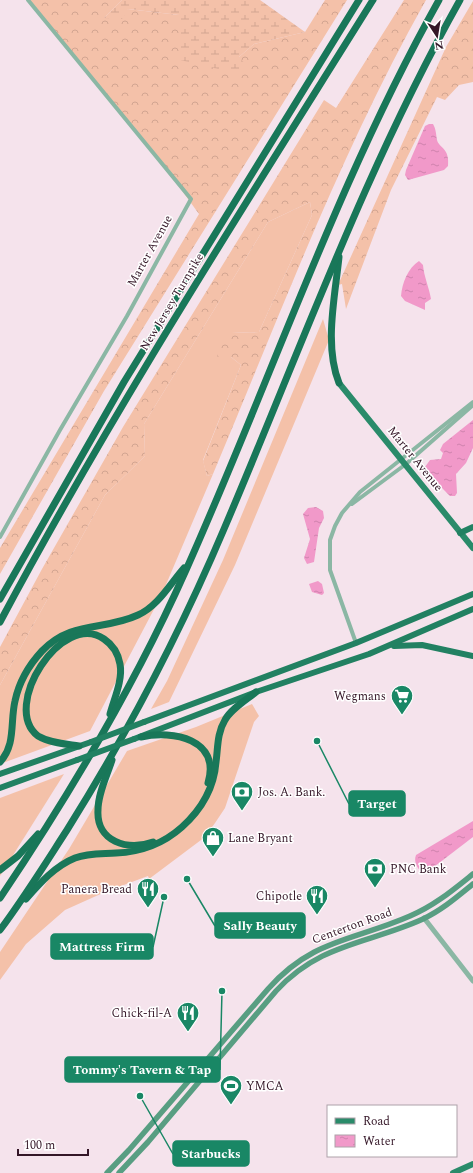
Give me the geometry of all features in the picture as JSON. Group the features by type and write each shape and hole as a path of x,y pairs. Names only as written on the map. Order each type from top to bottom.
{"highway":[{"name":"New Jersey Turnpike","path":"0,599 124,382 359,0"},
{"name":"New Jersey Turnpike","path":"0,622 129,394 289,132 373,0"},
{"path":"0,898 52,818 107,726 152,640 191,560 362,151 403,67 439,0"},
{"path":"0,930 79,810 116,747 181,623 214,551 340,249 404,105 460,0"},
{"path":"339,383 334,370 332,346 340,249"},
{"path":"460,533 473,527"},
{"path":"0,762 9,749 14,702 18,690 28,668 43,650 70,632 90,625 127,619 148,609 165,592 191,560"},
{"path":"0,774 91,742 356,643 473,594"},
{"path":"0,788 138,738 256,692 383,648 473,609"},
{"path":"79,746 55,742 38,736 26,725 20,708 23,690 33,671 48,653 66,639 84,634 93,634 109,643 118,656 120,674 107,726"},
{"path":"383,648 417,645 473,656"},
{"path":"11,915 47,876 74,858 95,853 117,853 146,850 162,842 182,827 201,806 210,789 215,771 220,733 224,721 228,715 256,692"},
{"path":"116,747 98,802 99,821 102,830 116,843 135,846 145,845 165,835 193,810 205,791 210,772 205,753 199,746 187,738 174,734 163,733 138,738"},
{"path":"0,870 18,856 52,818"}],"main road":[{"name":"Marter Avenue","path":"339,383 473,548"},
{"name":"Centerton Road","path":"107,1173 112,1170 268,989 288,968 321,948 389,924 423,910 443,898 473,874"},
{"name":"Centerton Road","path":"119,1173 148,1142 276,991 297,971 313,960 331,951 424,918 440,910 473,884"},
{"path":"453,1173 473,1164"}],"street":[{"name":"Marter Avenue","path":"0,537 64,423 127,316 191,199 28,0"},
{"path":"356,643 330,570 330,540 335,526 346,508 360,492 401,458 473,403"},
{"path":"346,508 406,464 473,403"},
{"path":"424,918 473,981"}],"green space":[{"path":"28,0 122,0 104,18 128,9 179,15 239,57 254,44 305,32 325,0 347,0 104,391 0,574 0,548 199,214 180,188"},
{"path":"122,0 260,0 305,32 254,44 239,57 248,67 239,74 180,60 179,15 128,9 122,19 104,18"},
{"path":"404,0 426,0 366,115 339,174 287,294 213,474 207,476 203,461 241,365 231,357 216,363 220,343 232,333 259,332 312,215 310,202 268,222 144,424 145,456 105,495 0,685 0,647 42,569 123,427 324,100 336,108"},
{"path":"473,1 473,82 459,85 445,100 437,97 391,190 346,309 342,284 338,285 446,47"},
{"path":"310,202 312,215 259,332 232,333 231,357 241,365 203,460 207,476 213,474 162,594 90,731 0,764 0,685 105,495 145,456 144,424 268,222"},
{"path":"323,319 329,340 235,565 169,702 151,709 167,681 223,560"},
{"path":"252,704 259,716 254,722 225,808 205,837 149,879 148,876 105,892 65,910 26,944 0,980 0,952 69,849 127,751 196,727"},
{"path":"64,774 0,876 0,798"}],"water":[{"path":"433,124 438,143 446,152 448,166 444,170 408,180 405,175 406,170 425,126"},
{"path":"419,261 423,265 431,299 425,303 425,310 405,301 401,296 406,276"},
{"path":"473,420 473,448 466,463 456,474 457,493 455,496 450,496 425,467 430,460 441,459 443,453 440,450 443,444"},
{"path":"316,507 323,511 324,518 319,528 314,562 307,564 304,558 310,539 303,514 308,508"},
{"path":"318,581 322,584 324,593 322,595 312,592 309,584"},
{"path":"473,821 473,837 426,873 419,869 415,861 416,855"}],"place":[{"name":"Wegmans","path":"402,716"},
{"name":"Target","path":"317,741"},
{"name":"Jos. A. Bank.","path":"242,812"},
{"name":"Lane Bryant","path":"213,858"},
{"name":"Sally Beauty","path":"187,879"},
{"name":"PNC Bank","path":"375,888"},
{"name":"Mattress Firm","path":"164,897"},
{"name":"Panera Bread","path":"148,908"},
{"name":"Chipotle","path":"317,916"},
{"name":"Tommy's Tavern & Tap","path":"222,991"},
{"name":"Chick-fil-A","path":"188,1032"},
{"name":"Starbucks","path":"140,1096"},
{"name":"YMCA","path":"231,1106"}]}
